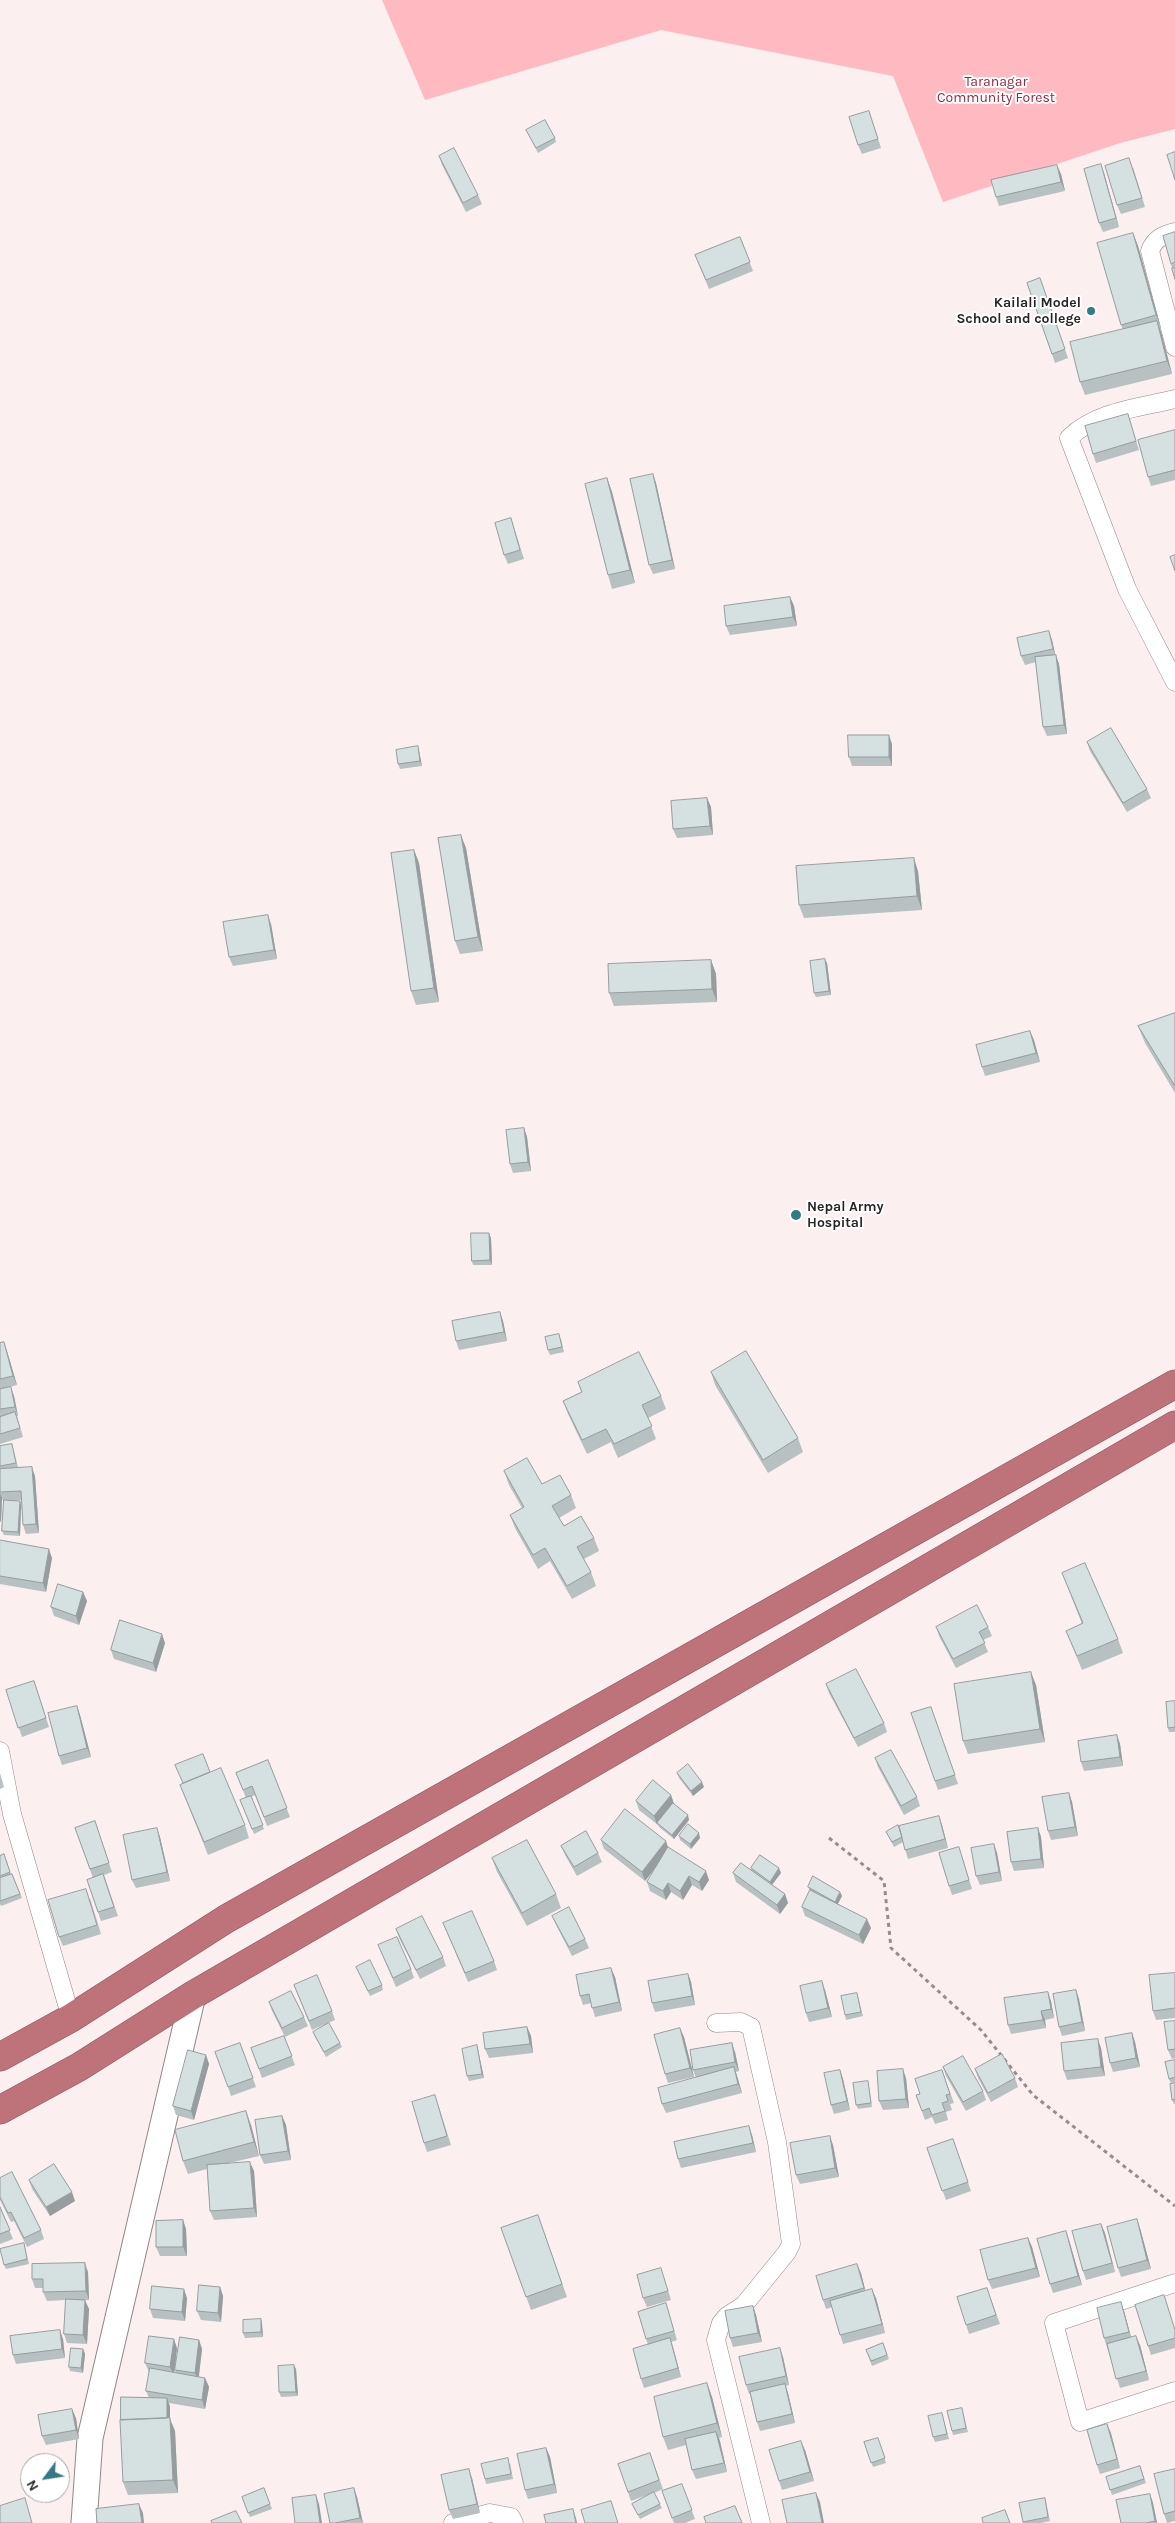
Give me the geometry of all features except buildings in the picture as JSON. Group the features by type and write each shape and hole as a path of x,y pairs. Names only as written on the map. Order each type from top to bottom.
{"highway":[{"path":"0,2057 71,2018 226,1919 1175,1384"},
{"path":"0,2110 79,2067 193,1995 1175,1425"}],"main road":[{"path":"84,2523 90,2438 193,1995"}],"street":[{"path":"1175,232 1162,236 1153,244 1150,251 1175,347"},
{"path":"1175,399 1096,419 1069,438 1127,589 1175,682"},
{"path":"0,1751 6,1816 71,2018"},
{"path":"716,2023 741,2022 750,2027 777,2142 791,2244 787,2252 744,2305 727,2316 721,2323 716,2340 762,2523"},
{"path":"1175,2283 1054,2323 1080,2422 1175,2391"},
{"path":"453,2523 490,2513 511,2517 514,2523"}],"path":[{"path":"829,1838 884,1881 891,1948 980,2030 1033,2095 1175,2206"}],"green space":[{"name":"Taranagar Community Forest","path":"382,0 1175,0 1175,129 1120,143 943,202 893,76 661,30 425,100"}],"place":[{"name":"Kailali Model School and college","path":"1091,311"},
{"name":"Nepal Army Hospital","path":"796,1215"}]}
